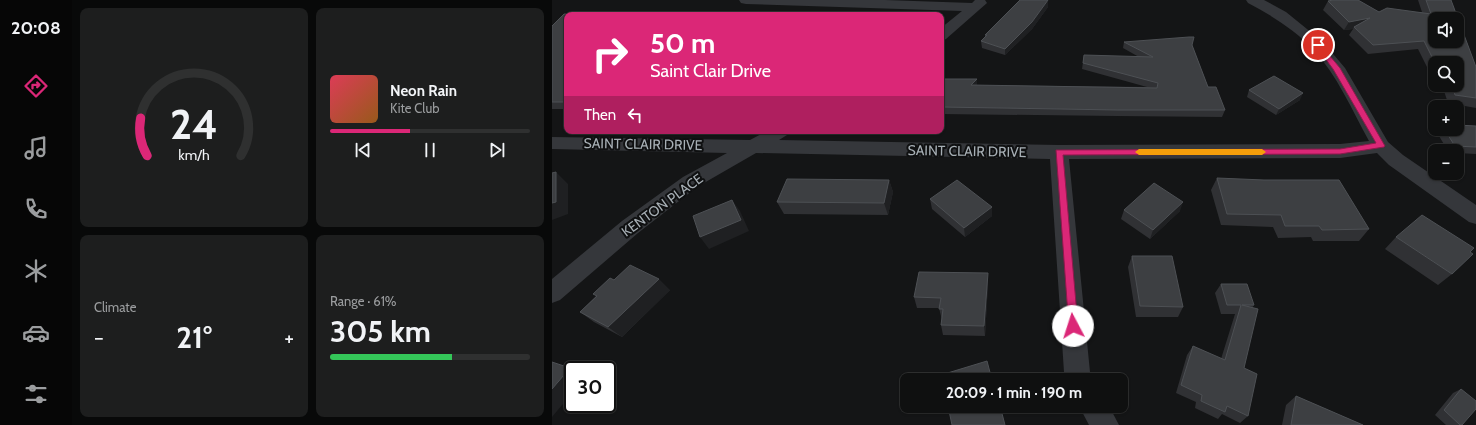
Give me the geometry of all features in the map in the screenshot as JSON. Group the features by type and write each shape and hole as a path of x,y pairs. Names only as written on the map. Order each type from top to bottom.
{"street":[{"path":"746,0 980,4"},
{"path":"1253,0 1281,15 1318,45 1336,68 1381,146 1396,160 1476,216"},
{"path":"944,34 980,4"},
{"name":"KENTON PLACE","path":"552,293 630,227 690,182 751,146 775,134"},
{"name":"SAINT CLAIR DRIVE","path":"552,143 1059,152 1340,151 1381,146"},
{"path":"1059,152 1077,373"},
{"path":"1097,413 1105,425"}],"building":[{"path":"1020,0 1048,0 1032,22 1005,49 981,41 987,35 985,35"},
{"path":"1358,0 1379,12 1387,8 1428,14 1428,48 1464,48 1464,35 1476,67 1476,98 1455,95 1454,92 1464,92 1464,56 1432,56 1424,41 1373,45 1354,27 1370,18 1349,22 1328,1"},
{"path":"1426,0 1451,0 1455,12 1430,12"},
{"path":"564,14 564,102 552,102 552,26"},
{"path":"1194,37 1192,45 1208,87 1216,87 1225,110 944,107 944,79 977,79 971,85 1157,88 1158,83 1083,63 1084,55 1153,57 1124,42"},
{"path":"1274,76 1303,93 1279,109 1249,90"},
{"path":"1464,125 1476,126 1476,147 1464,146 1464,144 1454,144 1449,136 1464,136"},
{"path":"556,172 556,202 552,203 552,173"},
{"path":"1217,178 1264,180 1339,180 1369,229 1322,230 1319,226 1285,226 1281,215 1227,214"},
{"path":"787,179 889,180 884,203 777,202"},
{"path":"957,180 992,207 964,228 930,199"},
{"path":"1154,183 1183,202 1153,230 1124,210"},
{"path":"732,200 741,220 700,237 693,216"},
{"path":"1422,215 1474,248 1470,252 1473,254 1452,274 1396,237"},
{"path":"1132,256 1172,256 1183,307 1140,306"},
{"path":"630,265 659,279 608,327 580,312 597,296 593,294 610,278 614,280"},
{"path":"919,272 988,273 984,326 941,325 943,309 939,309 941,298 914,297"},
{"path":"1221,284 1247,284 1254,305 1242,305 1258,309 1244,368 1257,374 1248,416 1227,406 1225,412 1201,401 1202,395 1181,385 1193,346 1225,360 1241,305 1227,305"},
{"path":"987,361 990,373 948,373"},
{"path":"552,362 564,366 564,375 552,389"},
{"path":"1461,389 1476,401 1476,409 1462,425 1460,425 1444,410"},
{"path":"1296,396 1363,425 1291,425"},
{"path":"949,413 1002,413 1005,425 952,425"}],"slow traffic":[{"path":"1139,152 1262,152"}],"route":[{"path":"1073,326 1059,152 1340,151 1381,146 1336,68 1318,45"}]}
